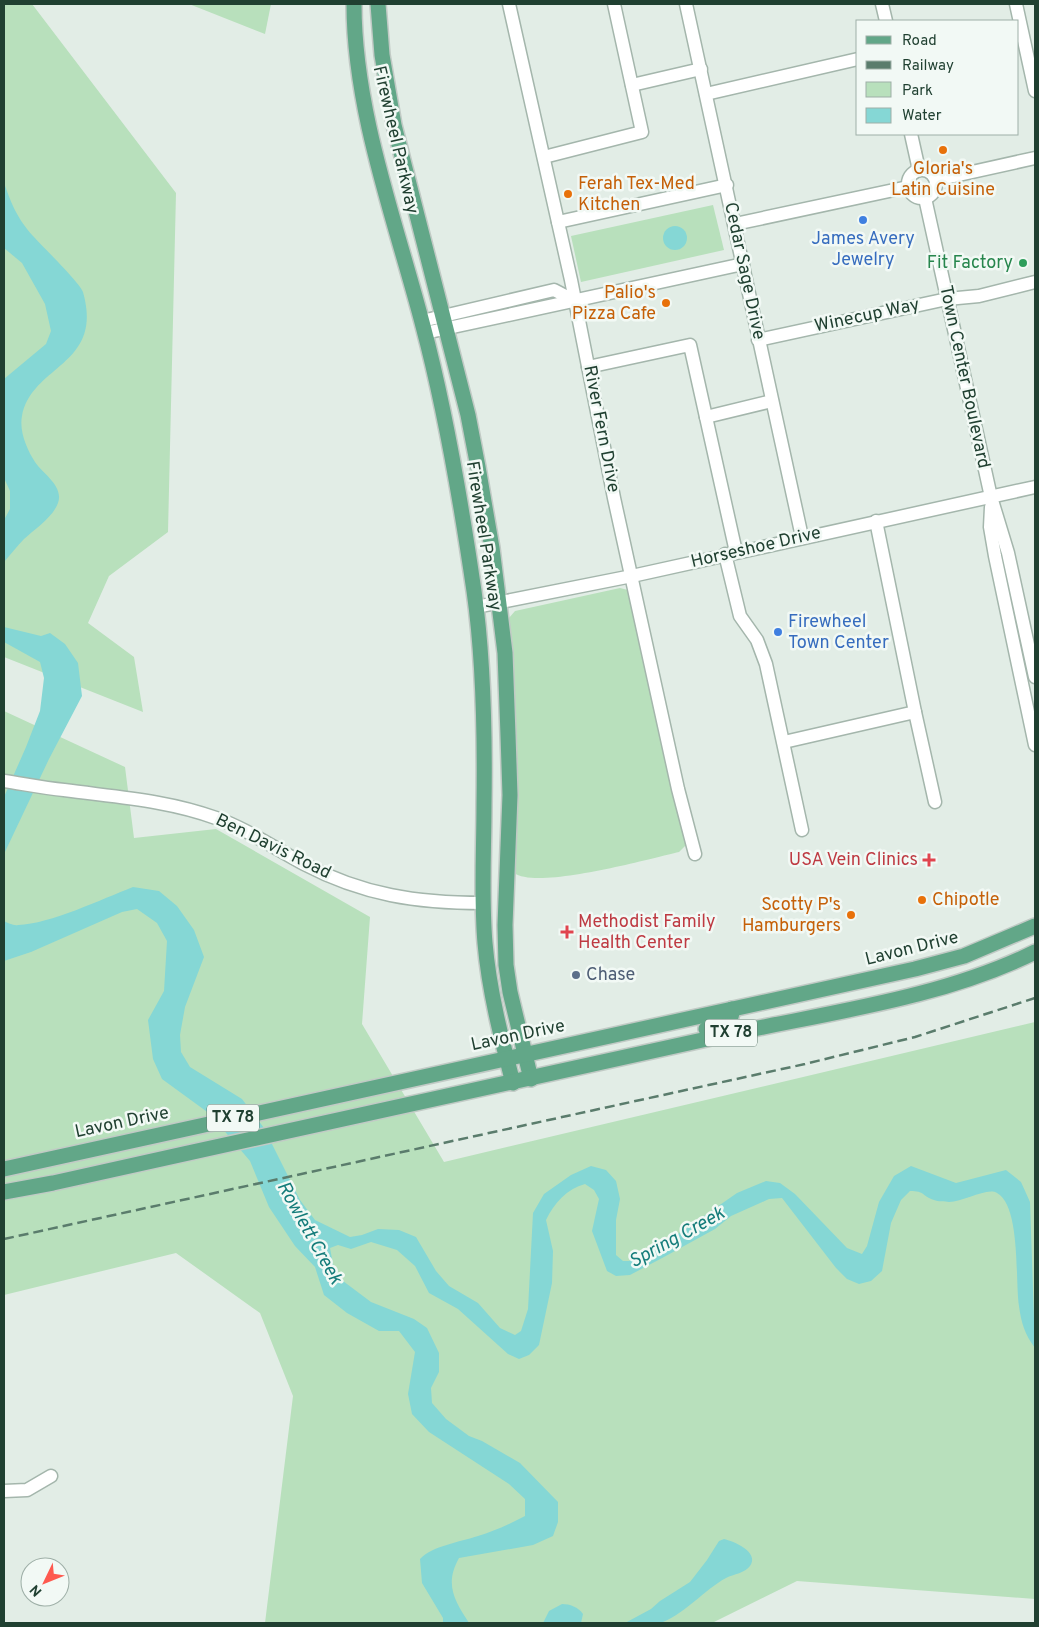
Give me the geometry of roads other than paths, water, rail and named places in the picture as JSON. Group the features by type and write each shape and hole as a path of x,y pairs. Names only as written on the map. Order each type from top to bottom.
{"main road":[{"name":"Firewheel Parkway","path":"354,4 354,36 364,97 380,172 423,327 458,485 476,607 485,742 483,903 489,979 513,1083"},
{"name":"Firewheel Parkway","path":"378,4 382,55 394,125 468,415 499,603 505,653 510,796 506,884 506,965 510,992 531,1078"},
{"path":"485,742 492,782 494,878 506,884"},
{"name":"Lavon Drive","path":"4,1169 506,1057 844,985 964,956 1035,926"},
{"name":"TX 78","path":"4,1192 53,1183 847,1010 964,980 1035,952"},
{"path":"643,1053 661,1041 724,1024 731,1019 732,1008"}],"street":[{"name":"River Fern Drive","path":"509,4 575,301 614,498 678,789 695,854"},
{"path":"544,157 642,132 614,4"},
{"name":"Cedar Sage Drive","path":"686,4 727,185 758,340 802,537"},
{"path":"882,4 886,20"},
{"path":"1016,4 1018,20"},
{"path":"1019,24 1035,86"},
{"path":"706,94 856,59"},
{"path":"632,85 701,69"},
{"path":"911,135 919,170"},
{"path":"936,180 1035,158"},
{"path":"919,170 931,173 936,180 934,191 924,198 912,194 908,187 911,174 919,170"},
{"path":"558,222 727,185"},
{"path":"735,224 908,187"},
{"name":"Town Center Boulevard","path":"924,198 991,497 1008,553 1035,677"},
{"path":"423,327 575,301 743,264"},
{"name":"Winecup Way","path":"758,340 947,299 979,296 1035,282"},
{"path":"588,367 690,345 706,417 740,616 757,640 766,664 802,830"},
{"path":"706,417 772,401"},
{"name":"Horseshoe Drive","path":"476,607 632,576 1035,487"},
{"name":"Town Center Boulevard","path":"991,497 990,527 995,556 1035,744"},
{"path":"876,521 935,802"},
{"path":"784,742 915,712"},
{"name":"Ben Davis Road","path":"4,781 168,804 216,818 254,835 333,878 369,890 424,901 483,903"},
{"path":"4,1491 27,1490 51,1476"}],"water":[{"path":"4,183 12,205 23,223 80,287 83,292 87,316 84,335 76,350 39,385 28,399 21,422 29,452 58,491 58,503 48,518 24,539 4,562 4,520 10,509 10,491 4,478 4,379 46,344 51,331 45,304 22,263 4,248"},
{"path":"675,226 683,230 687,238 683,246 675,250 667,246 663,238 667,230"},
{"path":"4,627 41,636 50,633 65,644 78,663 82,696 49,759 4,854 4,797 40,711 44,678 40,662 4,642"},
{"path":"133,887 159,891 177,906 194,930 204,957 185,1007 180,1035 181,1052 190,1067 242,1099 264,1128 300,1200 315,1220 350,1237 378,1229 399,1230 416,1237 436,1271 449,1286 478,1303 500,1328 515,1335 521,1331 528,1309 533,1213 544,1194 571,1175 591,1166 606,1170 616,1181 620,1199 616,1220 616,1255 623,1261 629,1261 668,1241 737,1193 766,1181 780,1183 795,1194 847,1248 862,1254 867,1246 879,1202 894,1176 911,1166 956,1183 1006,1170 1021,1182 1030,1202 1035,1348 1022,1323 1018,1295 1016,1245 1010,1213 1005,1201 997,1193 993,1192 981,1193 949,1202 936,1201 921,1193 910,1191 901,1200 891,1223 882,1271 871,1281 859,1284 847,1279 836,1268 782,1198 769,1199 731,1216 715,1229 630,1275 616,1276 607,1271 592,1231 599,1199 594,1190 585,1184 578,1186 562,1198 546,1220 553,1251 552,1283 539,1345 529,1355 519,1359 508,1354 458,1309 429,1293 415,1266 397,1250 371,1242 351,1249 338,1245 330,1248 333,1264 343,1281 371,1302 414,1319 427,1328 439,1353 439,1372 431,1388 432,1403 446,1419 469,1436 482,1441 520,1463 558,1502 558,1522 553,1536 533,1545 459,1558 452,1576 453,1592 459,1607 469,1623 443,1623 443,1618 422,1583 420,1559 439,1548 490,1532 525,1516 525,1499 509,1484 429,1432 412,1414 408,1394 415,1352 399,1331 379,1331 347,1313 324,1295 315,1267 295,1246 269,1207 250,1161 210,1114 162,1079 153,1059 148,1020 164,991 167,941 157,923 137,909 122,912 31,952 4,961 4,921 16,925 31,924 60,916"},
{"path":"724,1539 739,1545 749,1552 752,1561 748,1568 718,1583 672,1618 659,1623 625,1623 651,1609 690,1582 719,1541"},
{"path":"562,1604 579,1609 583,1614 581,1623 543,1623 549,1611"}],"railway":[{"path":"4,1239 805,1064 915,1037 1035,998"}],"place":[{"name":"Gloria's Latin Cuisine","path":"943,150"},
{"name":"Ferah Tex-Med Kitchen","path":"568,194"},
{"name":"James Avery Jewelry","path":"863,220"},
{"name":"Fit Factory","path":"1023,263"},
{"name":"Palio's Pizza Cafe","path":"666,303"},
{"name":"Firewheel Town Center","path":"778,632"},
{"name":"USA Vein Clinics","path":"929,860"},
{"name":"Chipotle","path":"922,900"},
{"name":"Scotty P's Hamburgers","path":"851,915"},
{"name":"Methodist Family Health Center","path":"567,932"},
{"name":"Chase","path":"576,975"}],"water label":[{"name":"Rowlett Creek","path":"309,1233"},
{"name":"Spring Creek","path":"677,1238"}]}
